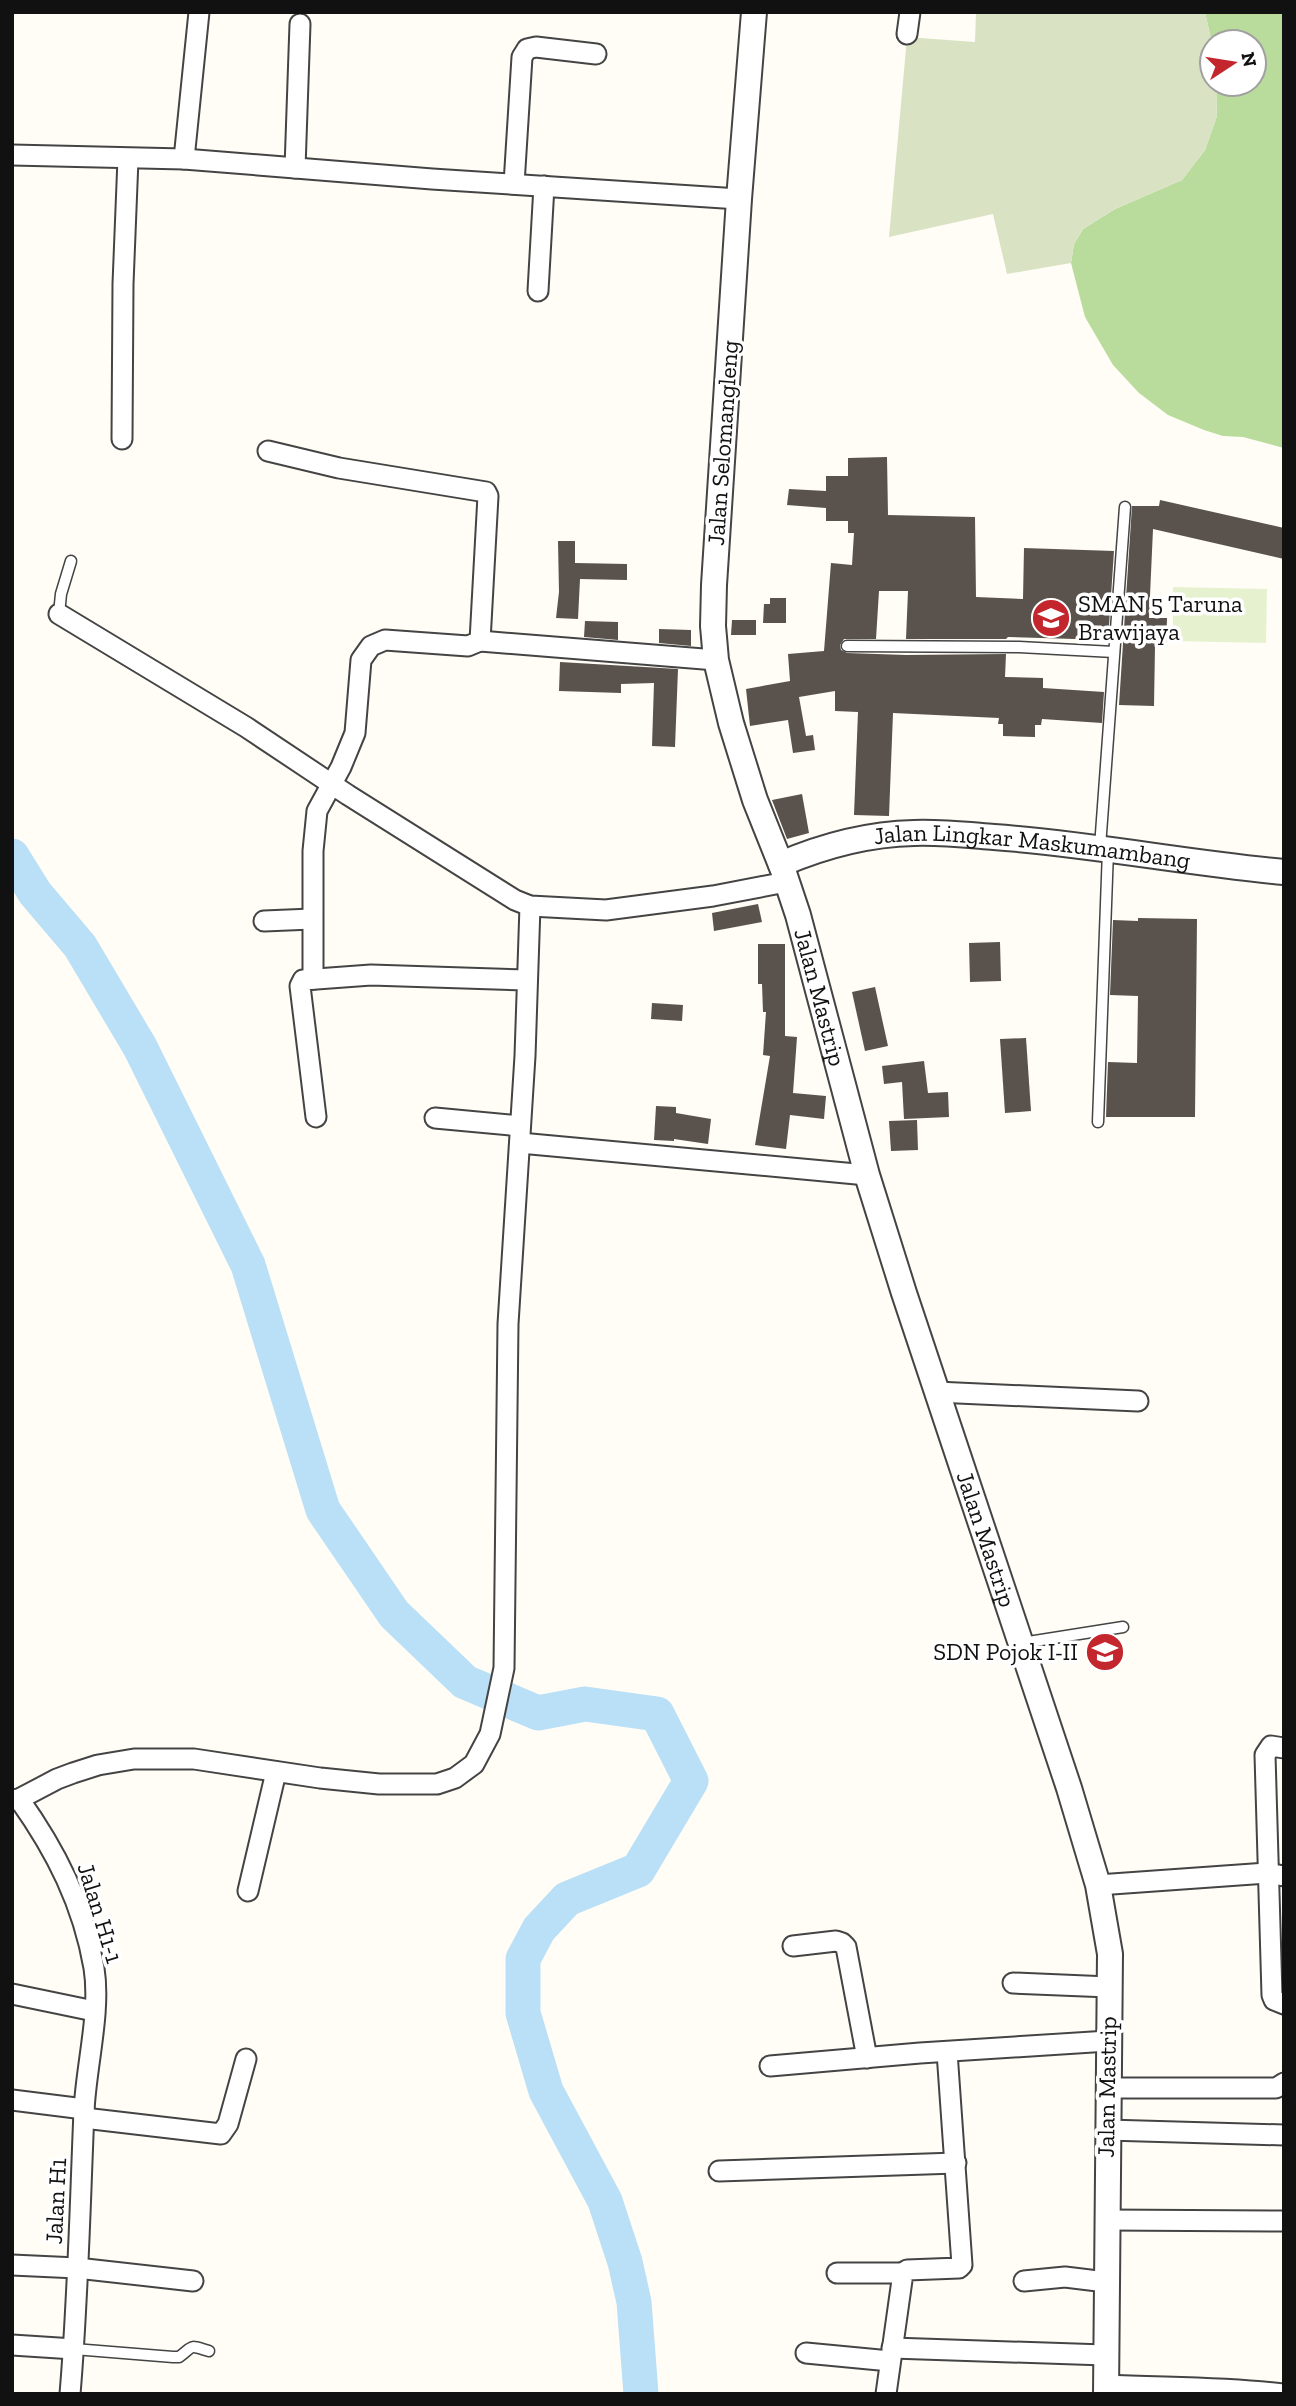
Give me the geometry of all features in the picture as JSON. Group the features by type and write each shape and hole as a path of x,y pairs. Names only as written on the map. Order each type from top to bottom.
{"street":[{"path":"184,159 198,12"},
{"name":"Jalan Selomangleng","path":"754,12 739,199 713,626 716,660 732,723 755,800 784,873"},
{"path":"907,34 910,12"},
{"path":"295,167 300,24"},
{"path":"514,184 522,57 527,49 536,47 596,54"},
{"path":"12,155 184,159 739,199"},
{"path":"121,439 128,159"},
{"path":"538,291 544,186"},
{"path":"268,451 339,468 486,492 488,496 480,641"},
{"path":"59,611 246,727 335,778 515,900 530,906 606,911 713,895 784,873"},
{"path":"313,979 313,836 317,811 355,733 361,660 371,646 385,640 468,646 480,641 716,660"},
{"name":"Jalan Lingkar Maskumambang","path":"784,873 820,849 855,840 915,833 1007,838 1284,872"},
{"name":"Jalan Mastrip","path":"784,873 820,993 867,1175 936,1392 1022,1643 1098,1885 1110,1954 1106,2389"},
{"path":"16,1800 72,1773 134,1759 194,1759 379,1784 437,1784 455,1779 474,1764 491,1734 504,1668 508,1324 525,1056 530,906"},
{"path":"264,921 312,919"},
{"path":"316,1117 300,986 303,980 371,975 527,980"},
{"path":"435,1118 520,1134 867,1175"},
{"path":"936,1392 1138,1401"},
{"path":"1284,1748 1270,1746 1265,1755 1275,1875 1272,1995 1274,2000 1284,2004"},
{"path":"248,1891 276,1772"},
{"name":"Jalan H1-1","path":"16,1800 58,1858 71,1886 93,1966 97,1989 94,2011"},
{"path":"1098,1885 1275,1875"},
{"path":"793,1946 836,1941 846,1947 867,2058"},
{"path":"1013,1983 1109,1987"},
{"path":"12,1994 94,2011"},
{"name":"Jalan H1","path":"70,2394 84,2114 94,2011"},
{"path":"770,2066 1108,2042"},
{"path":"837,2273 903,2273 907,2270 959,2268 962,2265 947,2052"},
{"path":"12,2101 213,2135 221,2134 228,2124 246,2059"},
{"path":"1107,2088 1276,2088 1284,2083"},
{"path":"1107,2130 1284,2135"},
{"path":"719,2171 956,2163"},
{"path":"1106,2220 1284,2221"},
{"path":"12,2266 77,2268 193,2281"},
{"path":"886,2394 903,2273"},
{"path":"1024,2281 1065,2277 1106,2281"},
{"path":"12,2345 74,2348"},
{"path":"806,2353 1105,2355"},
{"path":"1106,2389 1216,2388 1283,2394"}],"lane":[{"path":"1098,1122 1104,849 1125,507"},
{"path":"59,611 71,561"},
{"path":"847,646 995,647 1114,652"},
{"path":"1022,1643 1123,1627"},
{"path":"74,2348 173,2357 179,2357 192,2346 209,2351"}],"green space":[{"path":"976,12 1205,12 1208,28 1198,28 1198,98 1216,98 1217,116 1205,150 1182,180 1115,209 1083,229 1074,244 1071,263 1007,274 993,214 889,237 907,37 975,42"},
{"path":"1205,12 1284,12 1284,448 1204,430 1168,415 1139,393 1113,365 1085,317 1071,263 1074,244 1083,229 1115,209 1182,180 1205,150 1217,116 1216,98 1268,98 1268,28 1208,28"},
{"path":"1173,587 1267,589 1266,643 1173,641"}],"building":[{"path":"887,457 888,515 975,517 976,597 1023,599 1024,548 1114,551 1108,640 1008,637 906,639 908,591 879,591 876,639 844,639 840,645 841,650 847,653 906,655 1006,654 1005,677 1043,678 1043,688 1104,692 1102,723 1042,719 1041,725 1035,725 1035,737 1003,736 1003,724 998,724 999,718 893,713 889,816 854,815 858,712 835,711 835,691 799,697 806,736 813,735 815,750 793,753 788,720 750,726 746,689 790,681 788,654 824,651 831,563 852,565 854,533 848,533 848,521 826,521 826,508 787,505 789,489 826,491 826,476 848,476 848,458"},
{"path":"1160,500 1284,528 1284,559 1153,529 1149,618 1167,618 1166,646 1155,646 1154,706 1119,705 1132,506 1159,506"},
{"path":"558,541 575,541 575,563 627,564 627,580 580,579 578,619 556,618 559,592"},
{"path":"770,598 786,598 786,623 763,623 764,604 770,604"},
{"path":"732,620 756,620 756,635 731,635"},
{"path":"585,621 618,622 618,640 584,637"},
{"path":"659,629 691,630 691,646 659,643"},
{"path":"560,662 678,669 675,747 652,746 654,683 621,684 621,693 559,691"},
{"path":"802,794 809,833 787,839 772,800"},
{"path":"758,904 762,922 714,931 712,913"},
{"path":"1138,918 1197,919 1195,1117 1106,1117 1108,1062 1137,1063 1138,996 1110,995 1113,920 1138,921"},
{"path":"1000,942 1001,981 970,982 969,943"},
{"path":"758,944 785,944 785,1036 797,1037 793,1093 826,1096 824,1119 790,1115 786,1149 755,1145 770,1056 763,1055 766,1012 763,1012 762,984 758,984"},
{"path":"875,987 888,1046 865,1051 852,992"},
{"path":"652,1003 683,1005 682,1021 651,1019"},
{"path":"1026,1038 1031,1111 1005,1113 1000,1039"},
{"path":"924,1061 928,1093 948,1092 949,1117 904,1119 902,1082 884,1084 882,1066"},
{"path":"656,1106 676,1107 676,1113 711,1119 708,1144 674,1139 654,1140"},
{"path":"917,1120 918,1150 891,1151 889,1121"}],"waterway":[{"path":"12,856 35,893 80,946 140,1047 248,1265 323,1510 394,1614 465,1682 538,1713 585,1704 657,1714 691,1781 638,1870 567,1899 539,1929 523,1959 523,2013 546,2091 605,2201 625,2262 634,2302 641,2394"}],"place":[{"name":"SMAN 5 Taruna Brawijaya","path":"1051,618"},
{"name":"SDN Pojok I-II","path":"1105,1652"}]}
